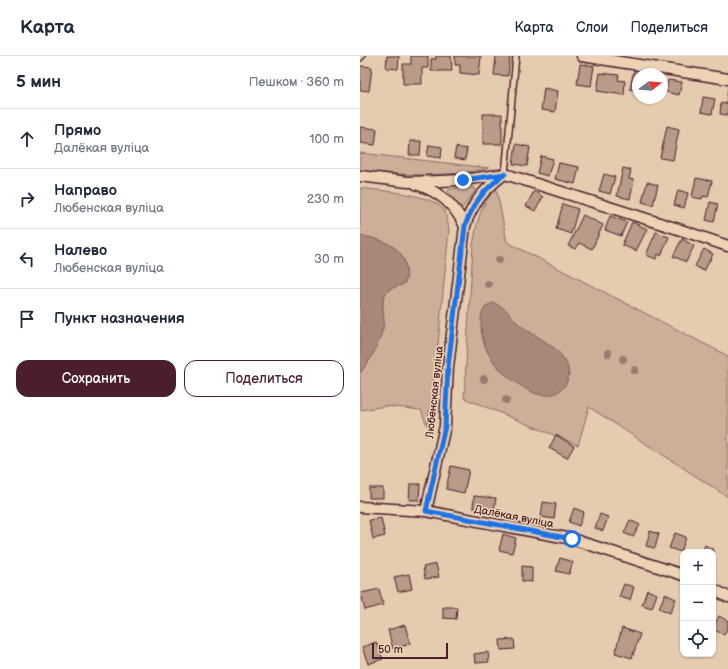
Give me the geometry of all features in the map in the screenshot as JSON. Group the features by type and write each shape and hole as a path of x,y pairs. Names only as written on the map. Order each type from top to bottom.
{"street":[{"path":"582,56 728,79"},
{"path":"360,176 408,182 463,180 505,174 728,246"},
{"name":"Любенская вуліца","path":"426,511 445,426 448,367 465,226 469,214 479,197 494,182 505,174"},
{"path":"408,182 434,191 443,197 452,204 465,226"},
{"name":"Далёкая вуліца","path":"360,507 426,511 572,539 680,574"},
{"path":"716,591 728,597"}],"lane":[{"path":"505,174 516,56"}],"shaded area":[{"path":"360,153 489,168 457,173 425,175 360,171"},
{"path":"496,187 507,242 728,356 728,497 589,407 578,445 464,398 473,245 480,214"},
{"path":"360,188 392,192 427,199 443,209 446,216 449,230 436,365 427,426 421,410 386,406 360,410 360,373 368,362 383,328 383,299 385,294 391,288 404,284 407,274 404,260 395,248 383,241 360,235"},
{"path":"474,188 475,191 463,207 460,207 448,191 450,189"},
{"path":"360,235 382,241 395,248 404,260 407,274 404,284 391,289 385,294 382,304 384,322 381,336 372,356 360,373"},
{"path":"493,303 505,309 519,324 560,353 568,368 569,376 562,389 556,393 539,395 510,379 495,363 484,344 481,321 484,309"}],"building":[{"path":"387,56 399,56 398,69 386,68"},
{"path":"411,56 428,56 428,68 422,68 422,84 403,84 403,64 411,64"},
{"path":"436,56 451,56 452,71 431,71 431,59 436,59"},
{"path":"455,56 481,56 479,75 460,73 460,65 455,65"},
{"path":"496,56 510,56 508,76 494,75"},
{"path":"580,64 594,66 591,86 577,84"},
{"path":"360,66 372,67 369,91 360,90"},
{"path":"600,73 619,75 618,80 625,81 624,95 597,91"},
{"path":"668,80 682,82 679,95 668,92"},
{"path":"544,88 558,91 555,112 541,110"},
{"path":"728,88 728,115 720,114 721,103 726,104"},
{"path":"703,97 715,99 712,114 701,112"},
{"path":"483,114 502,114 502,144 483,144"},
{"path":"667,126 679,129 673,160 660,158"},
{"path":"360,127 377,129 375,145 360,143"},
{"path":"410,141 421,141 420,155 409,155"},
{"path":"516,144 530,147 527,166 513,164"},
{"path":"429,145 442,147 441,158 427,156"},
{"path":"456,147 467,149 465,160 454,158"},
{"path":"541,156 553,159 548,176 537,173"},
{"path":"559,163 579,167 575,184 555,179"},
{"path":"623,168 631,170 629,179 634,180 630,199 617,196"},
{"path":"604,174 615,177 610,194 599,191"},
{"path":"696,178 712,181 708,197 703,196 702,199 692,197"},
{"path":"647,182 658,185 653,205 642,202"},
{"path":"678,190 688,193 684,208 674,205"},
{"path":"534,191 543,197 535,211 526,206"},
{"path":"710,202 718,204 714,222 706,220"},
{"path":"563,204 578,209 571,234 556,229"},
{"path":"583,215 603,225 592,249 579,243 576,249 568,246"},
{"path":"610,216 627,222 621,236 605,230"},
{"path":"632,222 647,229 636,251 622,245"},
{"path":"656,232 669,237 661,256 658,254 656,259 646,255"},
{"path":"682,239 694,246 686,262 673,256"},
{"path":"704,249 713,254 704,271 695,266"},
{"path":"556,435 574,446 567,458 549,448"},
{"path":"451,466 469,470 464,493 446,489"},
{"path":"410,484 420,484 419,500 409,500"},
{"path":"369,488 383,488 383,498 369,498"},
{"path":"474,496 496,498 494,510 473,508"},
{"path":"543,502 556,504 554,519 541,517"},
{"path":"574,508 584,512 579,526 569,522"},
{"path":"600,514 608,517 603,531 595,528"},
{"path":"381,518 385,536 373,539 369,520"},
{"path":"630,520 640,525 633,537 624,533"},
{"path":"650,531 659,534 655,548 646,546"},
{"path":"675,533 686,537 680,552 669,548"},
{"path":"503,534 516,538 512,553 499,550"},
{"path":"705,545 712,549 703,549"},
{"path":"560,558 573,562 569,574 556,571"},
{"path":"436,564 439,577 425,579 423,567"},
{"path":"522,566 532,567 532,582 522,581"},
{"path":"409,574 412,589 398,592 394,577"},
{"path":"624,584 634,587 630,600 619,597"},
{"path":"379,589 383,605 365,610 361,593"},
{"path":"647,590 657,594 652,608 642,605"},
{"path":"665,594 676,599 670,613 659,608"},
{"path":"443,607 457,607 456,619 443,618"},
{"path":"719,616 728,621 728,626 724,635 716,631 716,622"},
{"path":"405,625 410,644 393,649 388,630"},
{"path":"622,628 640,634 632,658 615,653"},
{"path":"514,639 515,649 501,650 500,640"},
{"path":"376,642 383,659 368,664 362,647"},
{"path":"488,652 489,662 475,663 474,654"}],"route":[{"path":"463,180 505,174 485,189 473,205 465,226 448,367 445,426 426,511 572,539"}]}
